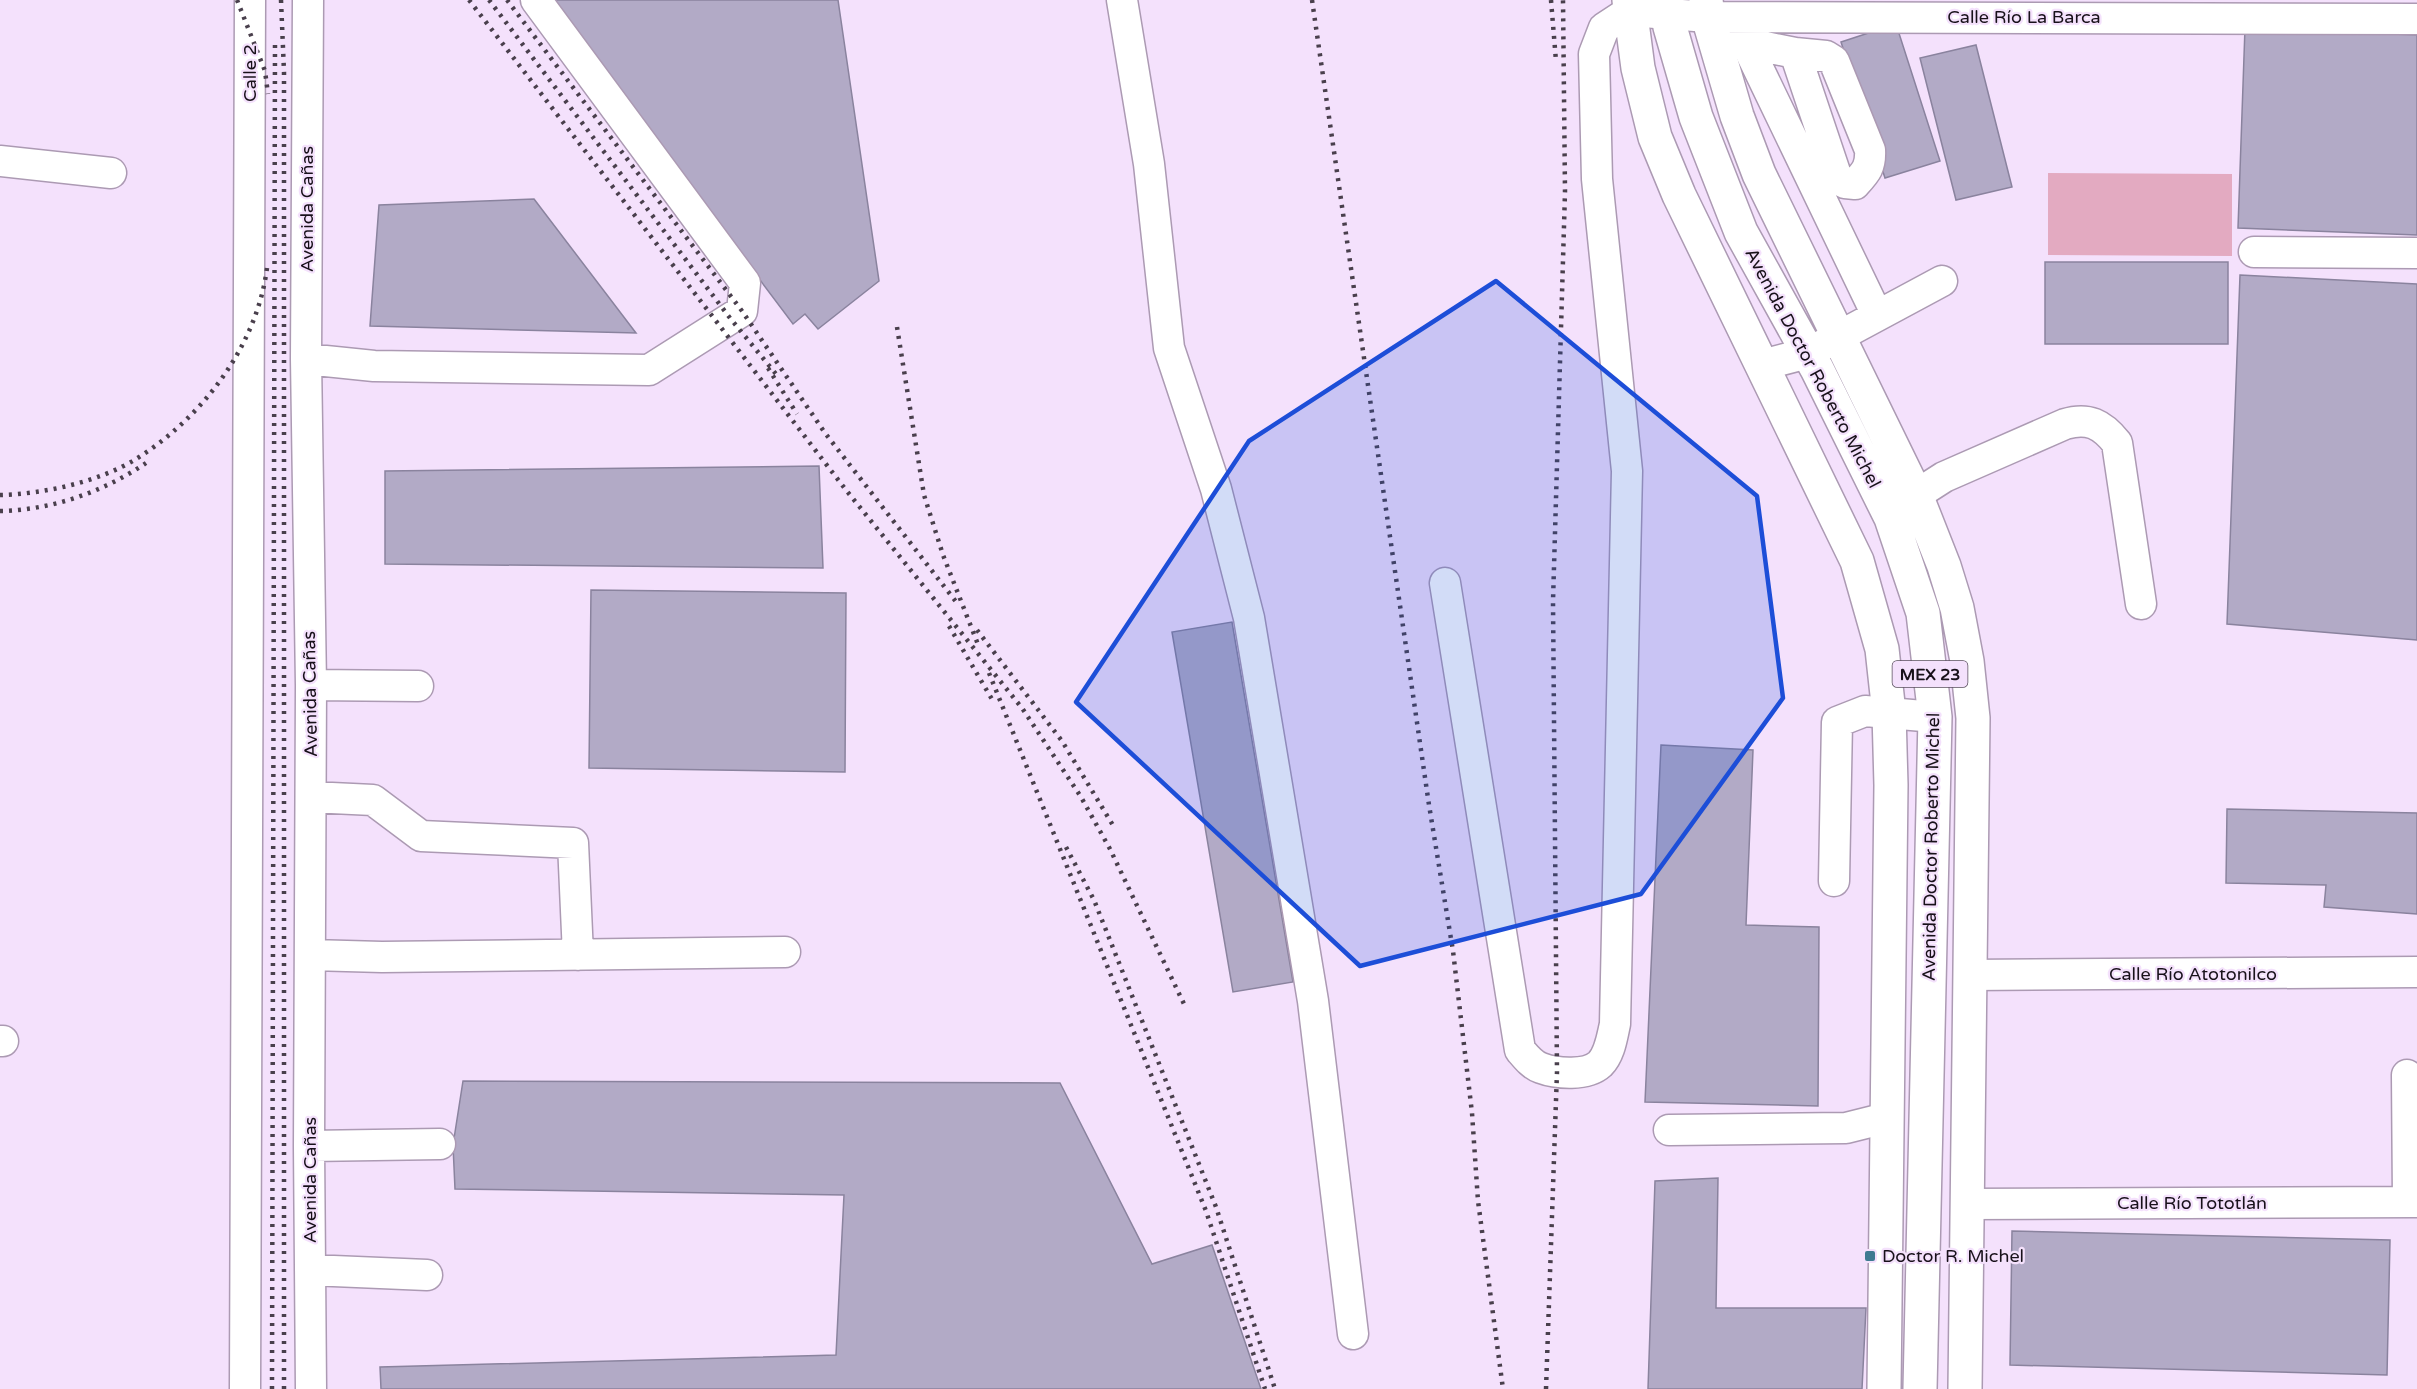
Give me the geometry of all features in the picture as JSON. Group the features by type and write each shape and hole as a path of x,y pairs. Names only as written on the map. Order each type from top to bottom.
{"main road":[{"path":"1629,5 1638,68 1655,137 1679,195 1857,561 1882,649 1889,713 1891,785 1884,1389"},
{"name":"Avenida Doctor Roberto Michel","path":"1666,7 1696,117 1742,232 1808,353 1891,518 1923,613 1935,717 1920,1389"},
{"name":"Avenida Doctor Roberto Michel","path":"1719,26 1737,116 1758,174 1916,495 1944,566 1957,608 1967,661 1973,718 1965,1389"},
{"path":"1888,1068 1927,1071"}],"street":[{"name":"Calle 2","path":"245,1389 250,0"},
{"name":"Avenida Cañas","path":"308,0 306,359 311,685 309,1146 311,1389"},
{"path":"306,359 374,366 649,370 742,311 745,283 536,0"},
{"path":"1122,0 1149,164 1169,348 1216,489 1249,618 1313,1001 1353,1334"},
{"path":"1445,583 1520,1050 1539,1068 1557,1072 1579,1072 1591,1069 1600,1064 1606,1054 1615,1024 1627,471 1597,179 1594,54 1604,27 1629,5"},
{"name":"Calle Río La Barca","path":"1629,5 1666,7 1719,26 1956,9 2213,9 2417,19"},
{"path":"1719,26 1794,52"},
{"path":"1719,26 1877,315"},
{"path":"0,161 111,173"},
{"path":"2254,252 2417,253"},
{"path":"1762,365 1808,353 1942,281"},
{"path":"1916,495 1944,477 2065,424 2077,420 2093,421 2108,432 2117,443 2140,604"},
{"path":"311,685 418,686"},
{"path":"1834,881 1837,722 1865,711 1935,717"},
{"path":"311,797 373,800 421,836 573,843 578,955"},
{"path":"311,955 382,957 785,951"},
{"name":"Calle Río Atotonilco","path":"1970,975 2417,972"},
{"path":"2407,1075 2412,1202"},
{"path":"1669,1131 1846,1128 1886,1118"},
{"path":"309,1146 440,1144"},
{"name":"Calle Río Tototlán","path":"1967,1204 2412,1202"},
{"path":"310,1270 427,1275"}],"highlighted area":[{"path":"1496,281 1757,496 1783,698 1641,894 1360,966 1076,702 1249,441"}],"shaded area":[{"path":"2048,173 2232,174 2232,256 2048,255"}],"building":[{"path":"541,0 838,0 879,281 818,329 805,314 793,324"},
{"path":"1896,24 1940,161 1885,178 1841,42"},
{"path":"2245,28 2417,35 2417,235 2238,228"},
{"path":"1976,45 2012,187 1956,200 1920,58"},
{"path":"534,199 636,333 370,326 379,205"},
{"path":"2045,262 2228,262 2228,344 2045,344"},
{"path":"2240,275 2417,284 2417,640 2227,624"},
{"path":"819,466 823,568 385,564 385,471"},
{"path":"591,590 846,593 845,772 589,768"},
{"path":"1232,622 1293,982 1233,992 1172,632"},
{"path":"1661,745 1753,750 1746,925 1819,927 1818,1106 1645,1102"},
{"path":"2227,809 2417,813 2417,914 2324,907 2326,885 2226,883"},
{"path":"463,1081 1060,1083 1152,1264 1212,1245 1261,1389 381,1389 380,1367 836,1355 844,1195 455,1189 453,1145"},
{"path":"1718,1178 1716,1308 1866,1308 1862,1389 1648,1389 1655,1181"},
{"path":"2012,1231 2390,1240 2387,1375 2010,1365"}],"railway":[{"path":"237,0 265,71 268,94"},
{"path":"281,0 284,72 284,1389"},
{"path":"469,0 846,490 1022,708 1081,797 1110,849 1184,1004"},
{"path":"489,0 730,318 776,374"},
{"path":"507,0 742,311 825,433 957,603"},
{"path":"1312,0 1429,805 1453,951 1472,1113 1478,1201 1503,1389"},
{"path":"1551,0 1556,61"},
{"path":"1546,1389 1557,1072 1553,601 1565,192 1563,0"},
{"path":"272,1389 275,42"},
{"path":"0,495 52,489 105,474 136,459 183,423 204,401 239,352 252,325 267,268"},
{"path":"897,327 924,495 943,555 979,647"},
{"path":"768,368 797,414"},
{"path":"0,511 39,507 76,498 112,483 146,463"},
{"path":"949,626 993,701"},
{"path":"977,630 1062,741 1114,827"},
{"path":"989,673 1206,1211 1265,1389"},
{"path":"1066,847 1094,900 1216,1207 1275,1389"}],"place":[{"name":"Doctor R. Michel","path":"1870,1256"}]}
